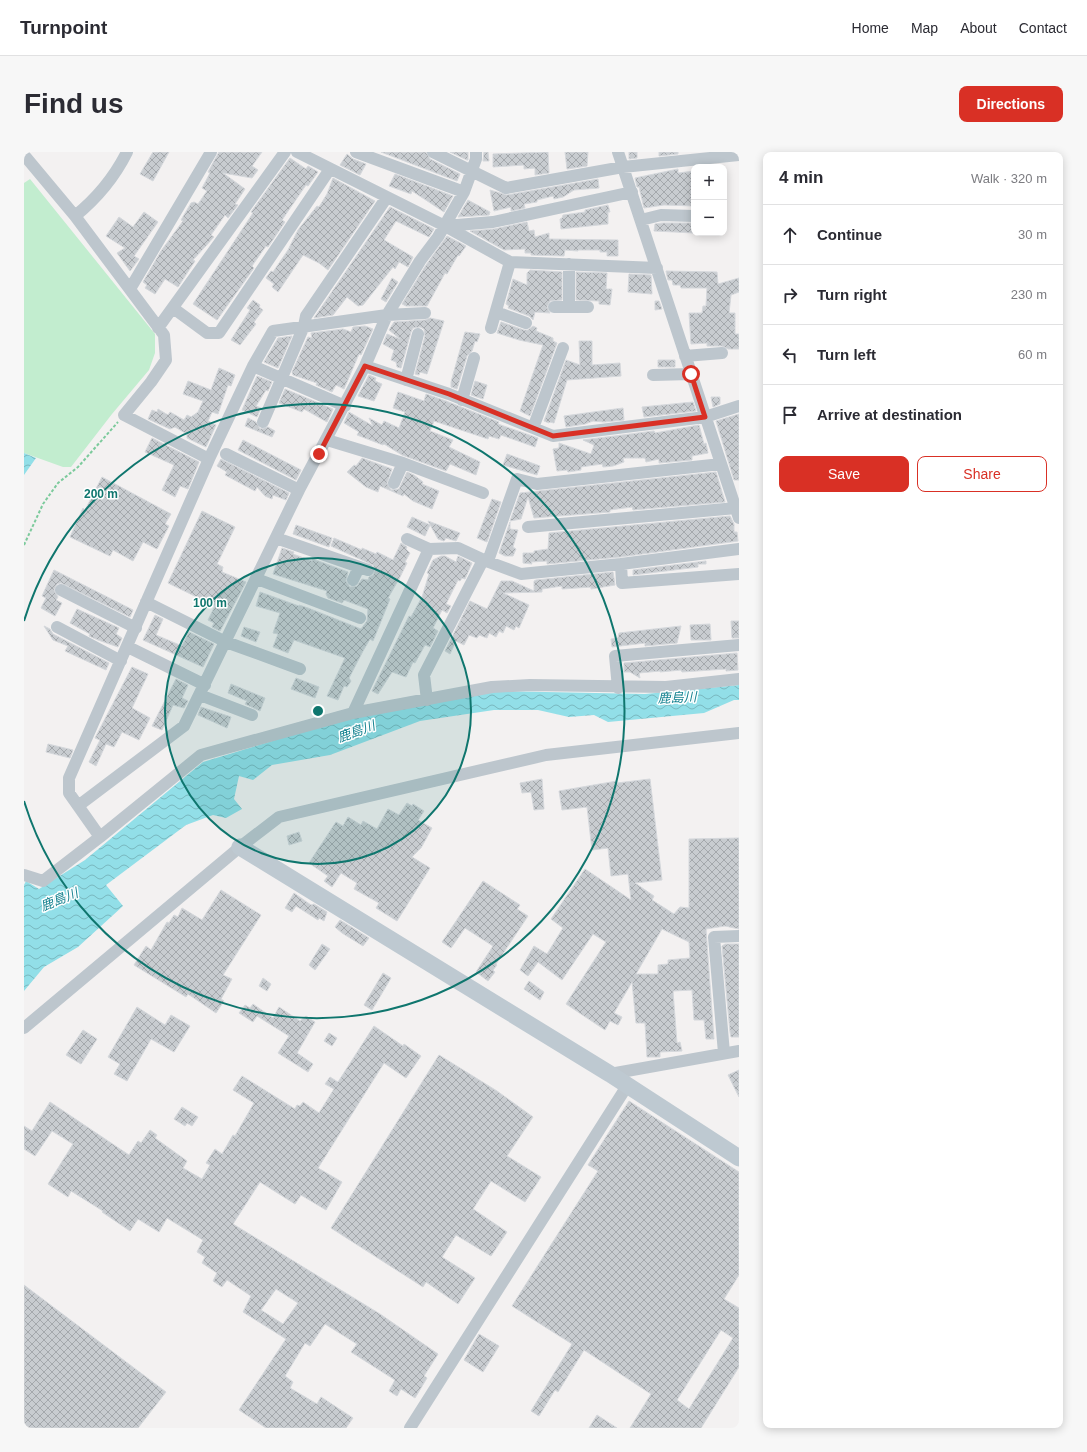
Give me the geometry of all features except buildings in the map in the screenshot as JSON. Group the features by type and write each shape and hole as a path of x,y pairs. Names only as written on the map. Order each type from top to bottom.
{"street":[{"path":"75,216 90,204 121,164 127,152"},
{"path":"130,289 211,152"},
{"path":"158,328 285,152"},
{"path":"297,152 445,226 510,262 657,268"},
{"path":"356,152 464,192"},
{"path":"432,152 506,188 623,167 739,155"},
{"path":"78,806 184,726 257,579 299,490 365,366 388,315 420,261 445,226 464,192 476,160 476,152"},
{"path":"528,527 737,513 618,152"},
{"path":"24,155 75,216 164,335 166,360 151,382 124,414 209,459"},
{"path":"173,308 207,333 219,333 330,168"},
{"path":"445,226 493,222 632,192"},
{"path":"262,422 304,326 306,316 387,197"},
{"path":"641,220 661,215 686,220"},
{"path":"491,328 510,262"},
{"path":"569,264 569,307"},
{"path":"554,307 588,307"},
{"path":"496,312 526,323"},
{"path":"100,836 69,793 69,778 128,647 146,602 209,459 253,366 273,331 388,315 425,313"},
{"path":"406,380 418,334"},
{"path":"533,428 563,348"},
{"path":"685,356 722,353"},
{"path":"462,400 474,358"},
{"path":"253,366 345,406"},
{"path":"365,366 462,400 553,436 705,417 739,406"},
{"path":"653,375 691,374"},
{"path":"326,440 404,463 451,487 483,493"},
{"path":"226,454 299,490"},
{"path":"394,484 404,463"},
{"path":"427,700 424,675 481,564 489,558 517,479 537,484 639,468 721,464"},
{"path":"276,538 332,552 363,568 353,580"},
{"path":"407,539 429,549 458,548 486,561 521,574 621,564 739,549"},
{"path":"353,713 429,549"},
{"path":"621,564 622,583 739,574"},
{"path":"257,579 360,618"},
{"path":"61,590 71,600 136,628"},
{"path":"146,602 226,642 300,669"},
{"path":"57,627 121,661"},
{"path":"618,688 616,656 739,645"},
{"path":"128,647 202,690 252,715"},
{"path":"24,875 43,881 201,755 353,713 492,687 530,685 618,688 666,687 739,679"},
{"path":"24,1028 240,847 279,818 546,754 739,732"},
{"path":"240,847 610,1074 739,1158"},
{"path":"724,1054 714,937 739,936"},
{"path":"610,1074 739,1051"},
{"path":"410,1428 627,1086"}],"path":[{"path":"24,545 43,504 58,483 78,467 124,414"}],"green space":[{"path":"30,179 155,334 155,353 149,370 112,414 71,467 63,467 24,453 24,183"}],"water":[{"path":"24,453 36,458 24,475"},
{"name":"鹿島川","path":"739,685 739,700 734,700 704,713 608,722 594,715 569,717 538,710 494,710 420,721 330,755 272,765 253,780 239,776 234,799 242,809 226,818 213,815 186,825 106,885 123,906 78,947 44,967 24,991 24,885 26,881 39,889 85,860 203,762 351,717 500,691 645,694"}],"route":[{"path":"319,454 365,366 449,394 553,436 705,417 691,374"}]}
